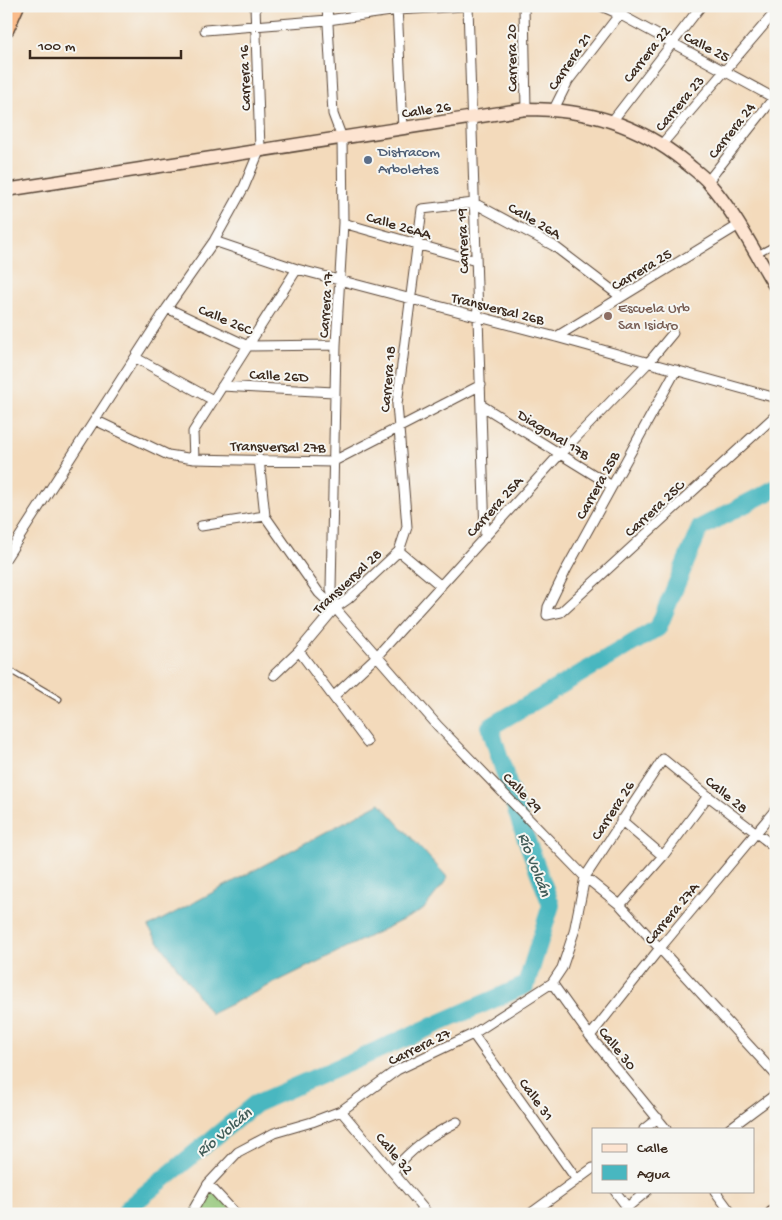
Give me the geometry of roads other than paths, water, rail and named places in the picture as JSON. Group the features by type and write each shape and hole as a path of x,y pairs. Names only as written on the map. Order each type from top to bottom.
{"highway":[{"path":"6,29 16,6"}],"main road":[{"name":"Calle 26","path":"6,190 526,109 554,109 613,120 662,144 708,181 740,225 776,288"},
{"path":"771,1214 776,1210"}],"street":[{"name":"Carrera 16","path":"254,6 260,149"},
{"name":"Carrera 17","path":"328,6 333,114 342,138 343,223 332,462 330,588 335,608"},
{"path":"205,30 328,20 397,8 466,6"},
{"name":"Carrera 19","path":"466,6 480,318 480,385 485,535"},
{"name":"Carrera 20","path":"524,6 526,109"},
{"name":"Calle 25","path":"601,6 622,10 672,43 775,96"},
{"name":"Carrera 22","path":"613,120 701,6"},
{"path":"397,8 403,129"},
{"name":"Carrera 21","path":"554,109 568,81 622,10"},
{"name":"Carrera 23","path":"662,144 776,11"},
{"name":"Carrera 24","path":"708,181 775,96"},
{"path":"6,558 167,308 214,241 244,187 260,149"},
{"name":"Carrera 18","path":"399,551 407,527 397,404 422,209 474,203"},
{"name":"Calle 26A","path":"474,203 554,246 621,297"},
{"name":"Calle 26AA","path":"343,223 476,261"},
{"name":"Carrera 25","path":"556,337 740,225"},
{"name":"Transversal 26B","path":"214,241 297,269 649,362 776,398"},
{"path":"194,459 194,432 297,269"},
{"name":"Calle 26C","path":"167,308 248,346 336,344"},
{"name":"Carrera 25A","path":"334,696 377,656 485,535 649,362 673,333"},
{"path":"136,358 213,400"},
{"name":"Carrera 25B","path":"547,615 548,607 567,568 676,370"},
{"name":"Transversal 27B","path":"95,420 168,455 194,459 332,462 480,385"},
{"name":"Calle 26D","path":"222,386 334,392"},
{"name":"Diagonal 17B","path":"481,406 612,486"},
{"name":"Carrera 25C","path":"547,615 561,612 776,415"},
{"path":"201,526 264,516 259,459"},
{"name":"Calle 29","path":"264,516 319,593 335,608 438,726 585,877 620,905 776,1075"},
{"path":"399,551 441,586"},
{"name":"Transversal 28","path":"274,675 299,651 335,608 348,599 399,551"},
{"path":"299,651 367,742"},
{"name":"Calle 28","path":"664,759 708,796 776,848"},
{"name":"Carrera 26","path":"585,877 664,759"},
{"path":"620,905 663,856 708,796"},
{"name":"Carrera 27A","path":"590,1036 660,948 776,809"},
{"path":"622,820 663,856"},
{"name":"Carrera 27","path":"191,1214 208,1184 238,1152 274,1133 341,1111 397,1070 474,1034 552,982 562,968 574,932 585,877"},
{"name":"Calle 30","path":"552,982 590,1036 665,1128"},
{"name":"Calle 31","path":"474,1034 577,1180"},
{"path":"730,1128 776,1094"},
{"name":"Calle 32","path":"341,1111 428,1214"},
{"path":"645,1128 658,1118"},
{"path":"392,1171 414,1146 434,1133 457,1122"},
{"path":"530,1214 592,1169"},
{"path":"208,1184 236,1214"},
{"path":"616,1192 627,1207"},
{"path":"619,1214 646,1192"},
{"path":"716,1192 732,1214"}],"lane":[{"path":"756,254 776,244"},
{"path":"6,668 58,699"}],"water":[{"path":"380,803 448,878 423,910 211,1014 148,927"}],"waterway":[{"name":"Río Volcán","path":"125,1214 128,1208 255,1104 526,985 551,905 521,825 490,727 658,628 700,528 776,488"}],"place":[{"name":"Distracom Arboletes","path":"368,160"},
{"name":"Escuela Urb San Isidro","path":"608,316"}]}
